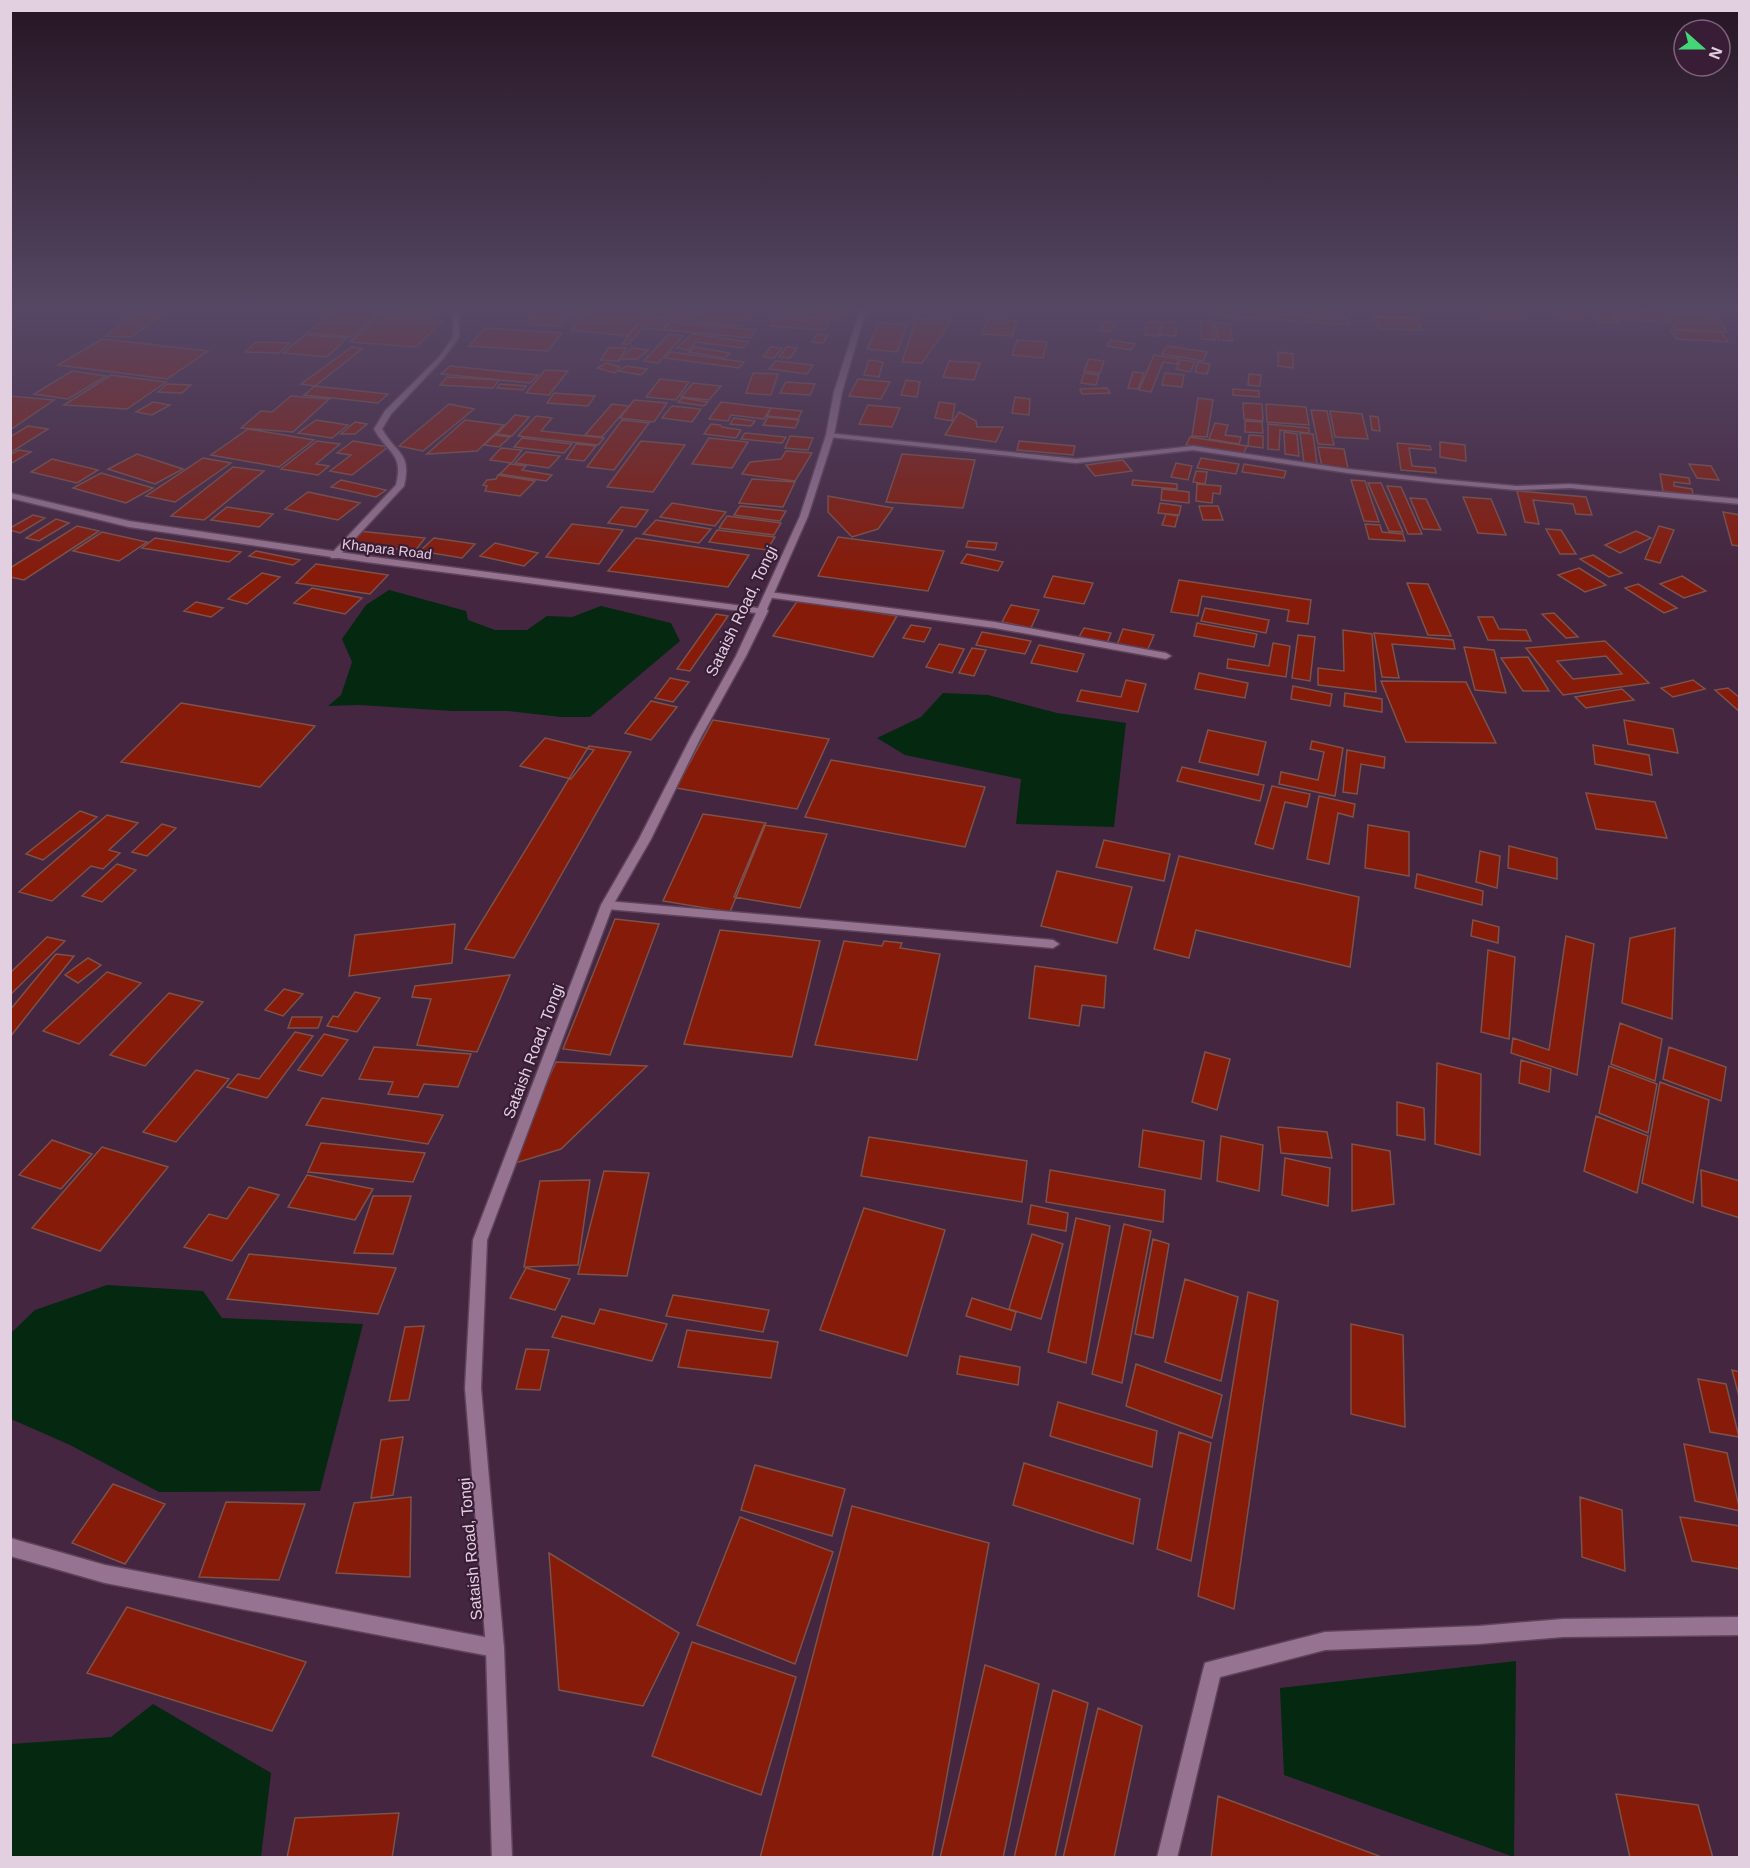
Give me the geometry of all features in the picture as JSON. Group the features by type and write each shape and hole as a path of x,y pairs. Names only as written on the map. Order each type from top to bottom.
{"street":[{"path":"334,556 399,486 405,472 397,450 383,441 378,429 388,413 403,397"},
{"name":"Sataish Road, Tongi","path":"502,1857 495,1648 473,1388 480,1240 607,905 645,839 763,611 804,516 830,435 837,397"},
{"path":"830,435 1076,461 1193,448 1348,471 1438,481 1516,488 1570,486 1740,502"},
{"name":"Khapara Road","path":"10,495 29,497 120,523 334,556 763,611"},
{"path":"769,595 995,626 1166,656"},
{"path":"607,905 1053,945"},
{"path":"10,1547 105,1574 495,1648"},
{"path":"1167,1857 1212,1670 1325,1641 1479,1635 1563,1628 1740,1626"}],"shaded area":[{"path":"389,590 466,611 468,620 495,630 527,630 547,616 572,617 601,606 671,623 680,641 590,717 561,717 507,711 453,711 359,705 328,706 341,695 352,662 342,639 366,605"},
{"path":"943,693 988,695 1057,713 1126,723 1114,827 1016,824 1021,779 905,755 877,738 921,717"},
{"path":"107,1285 203,1291 222,1318 363,1324 320,1491 159,1492 70,1445 11,1419 11,1333 35,1310"},
{"path":"1516,1661 1514,1857 1284,1775 1280,1688"},
{"path":"153,1704 271,1773 261,1857 11,1857 11,1744 111,1737"}],"building":[{"path":"10,397 54,400 10,430"},
{"path":"76,397 144,397 127,409 64,405"},
{"path":"290,397 329,399 293,432 241,428 261,411 272,412"},
{"path":"324,397 384,397 378,403"},
{"path":"551,397 594,397 588,406 547,403"},
{"path":"648,397 678,397 676,400"},
{"path":"683,397 711,397 709,400"},
{"path":"1015,397 1030,399 1029,415 1012,413"},
{"path":"682,398 708,402 704,406 678,402"},
{"path":"1198,398 1213,400 1207,437 1192,436"},
{"path":"634,400 667,403 654,422 620,418"},
{"path":"153,402 170,405 152,415 136,412"},
{"path":"721,402 771,408 764,419 731,415 728,421 709,419"},
{"path":"939,402 955,404 952,421 935,418"},
{"path":"1243,403 1262,404 1263,421 1244,419"},
{"path":"449,404 474,409 423,451 399,446"},
{"path":"612,404 629,406 602,437 585,435"},
{"path":"1266,404 1306,407 1309,425 1267,422"},
{"path":"868,405 900,408 892,427 859,424"},
{"path":"672,406 701,409 692,422 662,418"},
{"path":"771,408 802,411 798,419 767,416"},
{"path":"1311,410 1327,411 1334,445 1318,444"},
{"path":"1330,411 1362,414 1368,439 1335,437"},
{"path":"959,412 976,421 977,427 1003,427 996,442 945,435"},
{"path":"515,415 529,417 512,436 497,434"},
{"path":"536,416 552,418 541,431 604,438 598,445 518,436"},
{"path":"1370,416 1378,417 1380,431 1372,430"},
{"path":"768,417 799,420 795,428 763,425"},
{"path":"734,418 755,421 751,426 730,424"},
{"path":"316,420 348,425 332,438 298,433"},
{"path":"465,420 504,425 477,451 427,454"},
{"path":"622,420 649,423 614,470 587,467"},
{"path":"1245,421 1262,422 1263,433 1245,432"},
{"path":"355,422 367,424 355,434 341,434"},
{"path":"1215,423 1228,425 1225,435 1241,437 1239,444 1209,439"},
{"path":"711,424 741,430 736,438 704,434"},
{"path":"1268,424 1309,428 1309,433 1280,430 1279,450 1268,449"},
{"path":"28,426 48,429 10,453 10,437"},
{"path":"248,429 314,440 279,467 211,455"},
{"path":"1284,432 1297,434 1299,456 1285,454"},
{"path":"745,433 786,437 782,443 741,439"},
{"path":"1300,433 1313,434 1317,464 1304,463"},
{"path":"495,435 510,437 499,447 484,445"},
{"path":"1249,435 1263,436 1263,448 1248,446"},
{"path":"790,436 813,438 808,450 785,448"},
{"path":"1190,437 1247,446 1243,454 1186,445"},
{"path":"522,438 572,444 564,453 514,447"},
{"path":"709,438 748,442 732,468 692,464"},
{"path":"317,441 340,444 316,464 329,466 318,475 281,469"},
{"path":"353,441 388,447 352,475 330,471 351,455 337,453"},
{"path":"641,441 685,445 653,492 607,487"},
{"path":"1019,441 1075,446 1073,455 1017,450"},
{"path":"1440,442 1465,445 1466,461 1440,457"},
{"path":"1397,443 1430,446 1431,450 1409,448 1412,466 1435,468 1436,473 1401,470"},
{"path":"576,444 596,446 584,461 566,459"},
{"path":"1318,447 1344,449 1348,469 1322,467"},
{"path":"501,448 522,450 512,463 490,460"},
{"path":"19,450 31,452 10,464 10,455"},
{"path":"786,451 812,453 795,481 742,474 750,462 781,459"},
{"path":"526,452 560,456 549,468 515,463"},
{"path":"137,454 183,469 155,484 108,469"},
{"path":"902,454 975,460 963,508 886,502"},
{"path":"203,458 231,463 175,502 146,496"},
{"path":"1201,458 1239,464 1236,474 1197,468"},
{"path":"52,459 98,470 77,483 31,472"},
{"path":"1123,460 1132,471 1095,476 1086,465"},
{"path":"1176,463 1192,466 1188,480 1171,477"},
{"path":"510,464 526,466 522,470 552,475 546,481 500,474"},
{"path":"1244,464 1286,471 1284,478 1242,472"},
{"path":"1689,464 1711,466 1719,480 1697,478"},
{"path":"233,467 264,471 204,520 171,516"},
{"path":"1196,471 1207,472 1205,484 1193,482"},
{"path":"101,473 153,488 126,503 73,488"},
{"path":"1660,474 1689,478 1690,484 1674,482 1674,486 1692,489 1693,495 1663,491"},
{"path":"498,475 535,481 520,496 485,491 487,486 483,485 487,480 496,479"},
{"path":"752,479 795,482 783,507 739,503"},
{"path":"341,480 386,490 376,497 331,487"},
{"path":"1133,480 1177,484 1177,489 1132,485"},
{"path":"1351,480 1365,481 1379,522 1364,521"},
{"path":"1368,483 1381,483 1403,532 1389,531"},
{"path":"1197,484 1221,486 1220,494 1213,493 1212,503 1196,501"},
{"path":"1387,486 1401,487 1422,534 1408,534"},
{"path":"1162,489 1189,492 1189,503 1161,500"},
{"path":"1517,491 1586,497 1592,515 1576,514 1573,504 1533,500 1539,524 1525,522"},
{"path":"308,492 360,503 338,520 285,509"},
{"path":"828,496 893,508 878,529 852,537 828,512"},
{"path":"1463,497 1491,499 1506,535 1478,533"},
{"path":"1410,498 1426,499 1441,530 1423,529"},
{"path":"672,503 726,512 715,526 660,517"},
{"path":"1160,503 1181,506 1179,515 1158,513"},
{"path":"740,506 786,511 780,521 734,515"},
{"path":"1199,506 1218,506 1223,520 1203,520"},
{"path":"227,507 273,514 259,527 211,520"},
{"path":"621,507 648,510 636,527 608,523"},
{"path":"1723,512 1740,515 1740,546 1732,545"},
{"path":"1166,514 1178,516 1175,527 1162,525"},
{"path":"33,515 45,518 20,533 10,530 10,528"},
{"path":"727,516 781,523 774,535 719,528"},
{"path":"56,519 69,523 39,541 26,538"},
{"path":"656,520 711,529 699,543 643,534"},
{"path":"572,524 623,530 599,564 546,557"},
{"path":"1365,524 1380,525 1382,532 1403,534 1405,541 1369,539"},
{"path":"77,526 99,531 24,580 10,577 10,568"},
{"path":"1659,526 1674,530 1660,563 1645,559"},
{"path":"1546,529 1561,530 1576,554 1560,554"},
{"path":"717,530 775,537 767,550 709,542"},
{"path":"359,531 425,538 415,551 347,543"},
{"path":"1636,531 1651,538 1620,553 1605,545"},
{"path":"102,532 147,542 119,561 73,551"},
{"path":"838,537 944,551 928,591 818,576"},
{"path":"155,538 241,552 229,562 142,548"},
{"path":"434,538 475,544 462,558 420,551"},
{"path":"636,538 749,555 728,587 608,571"},
{"path":"968,541 997,543 995,550 966,547"},
{"path":"495,543 538,553 524,566 480,556"},
{"path":"256,551 300,560 293,565 249,556"},
{"path":"967,554 1003,562 998,571 961,563"},
{"path":"1593,555 1622,573 1609,577 1580,559"},
{"path":"316,564 388,575 370,594 296,583"},
{"path":"1579,568 1606,585 1585,592 1558,575"},
{"path":"262,573 280,577 247,604 228,599"},
{"path":"1053,576 1093,583 1084,604 1044,597"},
{"path":"1682,576 1706,591 1684,598 1660,584"},
{"path":"1179,580 1311,600 1308,624 1287,621 1289,610 1202,596 1198,616 1171,612"},
{"path":"1407,583 1428,584 1451,636 1428,635"},
{"path":"1638,584 1677,608 1664,613 1625,588"},
{"path":"312,588 362,598 345,614 294,603"},
{"path":"798,600 897,616 873,657 773,636"},
{"path":"196,602 223,608 211,617 184,611"},
{"path":"1011,605 1039,610 1031,628 1002,622"},
{"path":"1205,608 1269,620 1266,633 1201,621"},
{"path":"1554,613 1578,637 1566,638 1542,614"},
{"path":"716,614 728,616 690,671 677,669"},
{"path":"1478,617 1493,617 1499,629 1526,630 1531,641 1488,640"},
{"path":"1197,623 1257,634 1254,647 1194,636"},
{"path":"911,625 931,628 924,642 903,638"},
{"path":"1084,628 1111,633 1107,643 1079,637"},
{"path":"1123,629 1154,635 1147,651 1117,645"},
{"path":"1343,630 1372,634 1376,692 1318,685 1318,668 1344,671"},
{"path":"982,632 1031,641 1025,654 976,645"},
{"path":"1374,633 1453,640 1455,649 1392,644 1399,678 1382,677"},
{"path":"1298,635 1315,637 1310,681 1292,678"},
{"path":"1605,641 1649,683 1563,695 1526,648","holes":["1606,656 1622,674 1573,679 1557,661"]},
{"path":"1273,643 1290,646 1286,677 1227,668 1228,659 1269,666"},
{"path":"939,644 964,649 952,673 926,667"},
{"path":"1039,645 1084,654 1077,672 1031,663"},
{"path":"1464,647 1494,650 1506,693 1475,690"},
{"path":"972,648 986,650 974,676 959,673"},
{"path":"1528,657 1549,691 1523,691 1501,658"},
{"path":"1199,673 1248,683 1245,698 1195,689"},
{"path":"670,678 689,682 673,702 655,698"},
{"path":"1126,680 1146,684 1138,712 1077,701 1081,690 1121,697"},
{"path":"1693,680 1705,689 1673,697 1661,688"},
{"path":"1381,681 1466,682 1496,743 1406,742"},
{"path":"1293,686 1332,694 1330,706 1291,699"},
{"path":"1728,688 1740,698 1740,712 1715,690"},
{"path":"1622,689 1634,700 1586,708 1575,697"},
{"path":"1345,693 1382,699 1382,712 1344,706"},
{"path":"651,701 677,707 651,740 625,733"},
{"path":"181,703 315,726 260,787 121,762"},
{"path":"713,720 829,739 797,809 676,788"},
{"path":"1624,720 1673,729 1678,753 1628,744"},
{"path":"1208,730 1266,742 1258,775 1199,762"},
{"path":"545,738 594,750 571,779 520,766"},
{"path":"1312,741 1343,748 1335,796 1279,784 1281,772 1318,780 1324,752 1310,749"},
{"path":"1593,745 1649,755 1652,775 1595,764"},
{"path":"589,746 631,752 514,958 465,949"},
{"path":"1347,750 1385,757 1384,768 1361,764 1357,794 1343,792"},
{"path":"831,760 985,787 965,847 805,817"},
{"path":"1182,767 1264,785 1260,801 1177,781"},
{"path":"1272,786 1310,794 1307,807 1285,802 1273,849 1255,844"},
{"path":"1586,793 1655,802 1667,838 1596,829"},
{"path":"1319,796 1355,804 1353,817 1338,813 1329,864 1307,859"},
{"path":"80,811 97,817 43,860 26,854"},
{"path":"703,814 766,823 730,912 663,901"},
{"path":"107,815 138,823 109,850 120,853 103,869 91,866 52,901 19,892"},
{"path":"162,824 176,828 147,856 132,852"},
{"path":"764,825 827,834 800,908 734,897"},
{"path":"1368,825 1409,832 1409,876 1365,868"},
{"path":"1104,840 1170,854 1164,881 1096,867"},
{"path":"1509,846 1557,858 1557,879 1508,868"},
{"path":"1480,851 1500,856 1497,888 1476,882"},
{"path":"1179,856 1359,897 1350,967 1196,930 1189,958 1154,949"},
{"path":"117,864 136,870 102,902 82,896"},
{"path":"1057,871 1132,887 1117,943 1041,926"},
{"path":"1417,874 1483,891 1482,905 1415,888"},
{"path":"615,919 659,924 610,1055 563,1049"},
{"path":"1473,920 1499,927 1498,943 1471,936"},
{"path":"455,924 452,963 349,976 355,935"},
{"path":"1675,928 1672,1019 1622,1003 1630,938"},
{"path":"720,930 820,941 792,1057 684,1044"},
{"path":"1566,936 1594,944 1577,1075 1511,1053 1513,1038 1549,1050"},
{"path":"47,937 65,941 10,995 10,973"},
{"path":"844,941 882,946 884,941 902,943 900,948 940,954 917,1060 815,1045"},
{"path":"1488,950 1515,957 1509,1039 1481,1032"},
{"path":"56,954 74,956 10,1037 10,1010"},
{"path":"88,958 101,965 78,983 65,975"},
{"path":"1035,966 1106,976 1104,1008 1082,1005 1079,1026 1029,1018"},
{"path":"107,972 141,983 79,1044 43,1031"},
{"path":"510,975 477,1052 417,1045 431,999 412,997 415,986"},
{"path":"284,989 303,994 283,1016 265,1010"},
{"path":"355,992 380,998 357,1032 327,1026 333,1016 338,1017"},
{"path":"169,993 203,1002 145,1066 110,1055"},
{"path":"292,1017 322,1017 318,1028 288,1028"},
{"path":"1620,1023 1662,1039 1655,1081 1611,1064"},
{"path":"295,1032 313,1036 267,1098 227,1087 238,1074 259,1079"},
{"path":"324,1034 348,1040 322,1076 298,1070"},
{"path":"374,1047 471,1054 458,1087 424,1084 418,1097 388,1094 393,1082 359,1079"},
{"path":"1669,1047 1726,1067 1721,1101 1663,1079"},
{"path":"1205,1052 1230,1059 1217,1110 1192,1102"},
{"path":"1521,1060 1551,1069 1549,1092 1519,1083"},
{"path":"556,1062 647,1066 561,1149 509,1165"},
{"path":"1437,1063 1481,1074 1480,1155 1435,1144"},
{"path":"1609,1066 1657,1084 1648,1133 1599,1113"},
{"path":"196,1070 229,1079 176,1142 143,1132"},
{"path":"1660,1082 1709,1100 1693,1203 1642,1183"},
{"path":"322,1098 443,1115 428,1144 306,1125"},
{"path":"1397,1102 1424,1108 1425,1140 1397,1135"},
{"path":"1596,1116 1648,1136 1637,1193 1584,1171"},
{"path":"1278,1127 1327,1132 1332,1158 1281,1153"},
{"path":"1143,1130 1204,1141 1201,1179 1139,1167"},
{"path":"1221,1136 1263,1145 1259,1191 1217,1181"},
{"path":"869,1137 1027,1161 1022,1202 861,1176"},
{"path":"52,1140 92,1154 61,1189 19,1175"},
{"path":"321,1143 425,1153 413,1182 308,1172"},
{"path":"1352,1144 1390,1151 1394,1204 1352,1211"},
{"path":"102,1147 168,1167 100,1251 32,1228"},
{"path":"1285,1158 1330,1168 1328,1206 1282,1195"},
{"path":"1050,1170 1165,1190 1163,1222 1046,1202"},
{"path":"1701,1170 1740,1181 1740,1218 1702,1206"},
{"path":"604,1171 649,1173 627,1276 578,1274"},
{"path":"307,1175 373,1189 355,1220 288,1207"},
{"path":"590,1180 578,1265 524,1267 540,1181"},
{"path":"249,1187 279,1195 232,1261 184,1247 209,1214 227,1219"},
{"path":"373,1196 411,1196 393,1254 354,1253"},
{"path":"1031,1205 1068,1213 1066,1231 1028,1224"},
{"path":"864,1208 945,1230 907,1356 820,1330"},
{"path":"1076,1218 1110,1226 1086,1363 1048,1352"},
{"path":"1124,1224 1151,1231 1122,1383 1092,1374"},
{"path":"1032,1234 1063,1244 1041,1319 1009,1309"},
{"path":"1153,1239 1169,1244 1153,1338 1135,1334"},
{"path":"249,1254 396,1268 378,1314 227,1299"},
{"path":"526,1268 570,1279 555,1310 510,1298"},
{"path":"1185,1279 1238,1297 1221,1381 1165,1362"},
{"path":"1248,1292 1278,1301 1234,1609 1198,1596"},
{"path":"673,1295 769,1310 763,1332 666,1316"},
{"path":"972,1298 1016,1312 1011,1330 966,1316"},
{"path":"600,1309 667,1324 652,1361 552,1337 562,1316 594,1324"},
{"path":"1351,1324 1403,1335 1405,1427 1351,1414"},
{"path":"424,1326 409,1400 389,1401 405,1327"},
{"path":"687,1330 778,1342 771,1378 678,1367"},
{"path":"526,1349 549,1350 540,1390 516,1389"},
{"path":"960,1356 1020,1367 1018,1385 957,1374"},
{"path":"1136,1364 1222,1395 1212,1438 1126,1406"},
{"path":"1732,1370 1740,1372 1740,1400"},
{"path":"1698,1379 1726,1384 1739,1437 1710,1432"},
{"path":"1058,1402 1157,1431 1152,1467 1050,1436"},
{"path":"1179,1432 1211,1443 1191,1561 1157,1549"},
{"path":"403,1437 393,1495 371,1498 381,1440"},
{"path":"1684,1444 1727,1453 1740,1511 1695,1501"},
{"path":"1024,1463 1140,1499 1133,1544 1013,1505"},
{"path":"755,1465 845,1489 832,1536 741,1510"},
{"path":"113,1484 165,1504 125,1564 72,1543"},
{"path":"411,1497 410,1577 336,1573 354,1503"},
{"path":"1580,1497 1622,1510 1625,1571 1582,1557"},
{"path":"226,1502 305,1504 279,1580 199,1577"},
{"path":"852,1506 989,1543 932,1858 760,1858"},
{"path":"740,1517 833,1552 795,1664 697,1625"},
{"path":"1680,1517 1740,1526 1740,1569 1692,1561"},
{"path":"549,1553 679,1633 643,1706 559,1690"},
{"path":"127,1607 306,1662 272,1731 87,1673"},
{"path":"692,1642 796,1677 761,1795 652,1756"},
{"path":"985,1665 1039,1684 1003,1858 940,1858"},
{"path":"1053,1690 1088,1703 1055,1858 1014,1858"},
{"path":"1098,1708 1142,1726 1114,1858 1063,1858"},
{"path":"1616,1794 1698,1805 1713,1858 1630,1858"},
{"path":"1218,1796 1379,1856 1379,1858 1211,1858"},
{"path":"399,1813 392,1858 287,1858 295,1818"}]}
